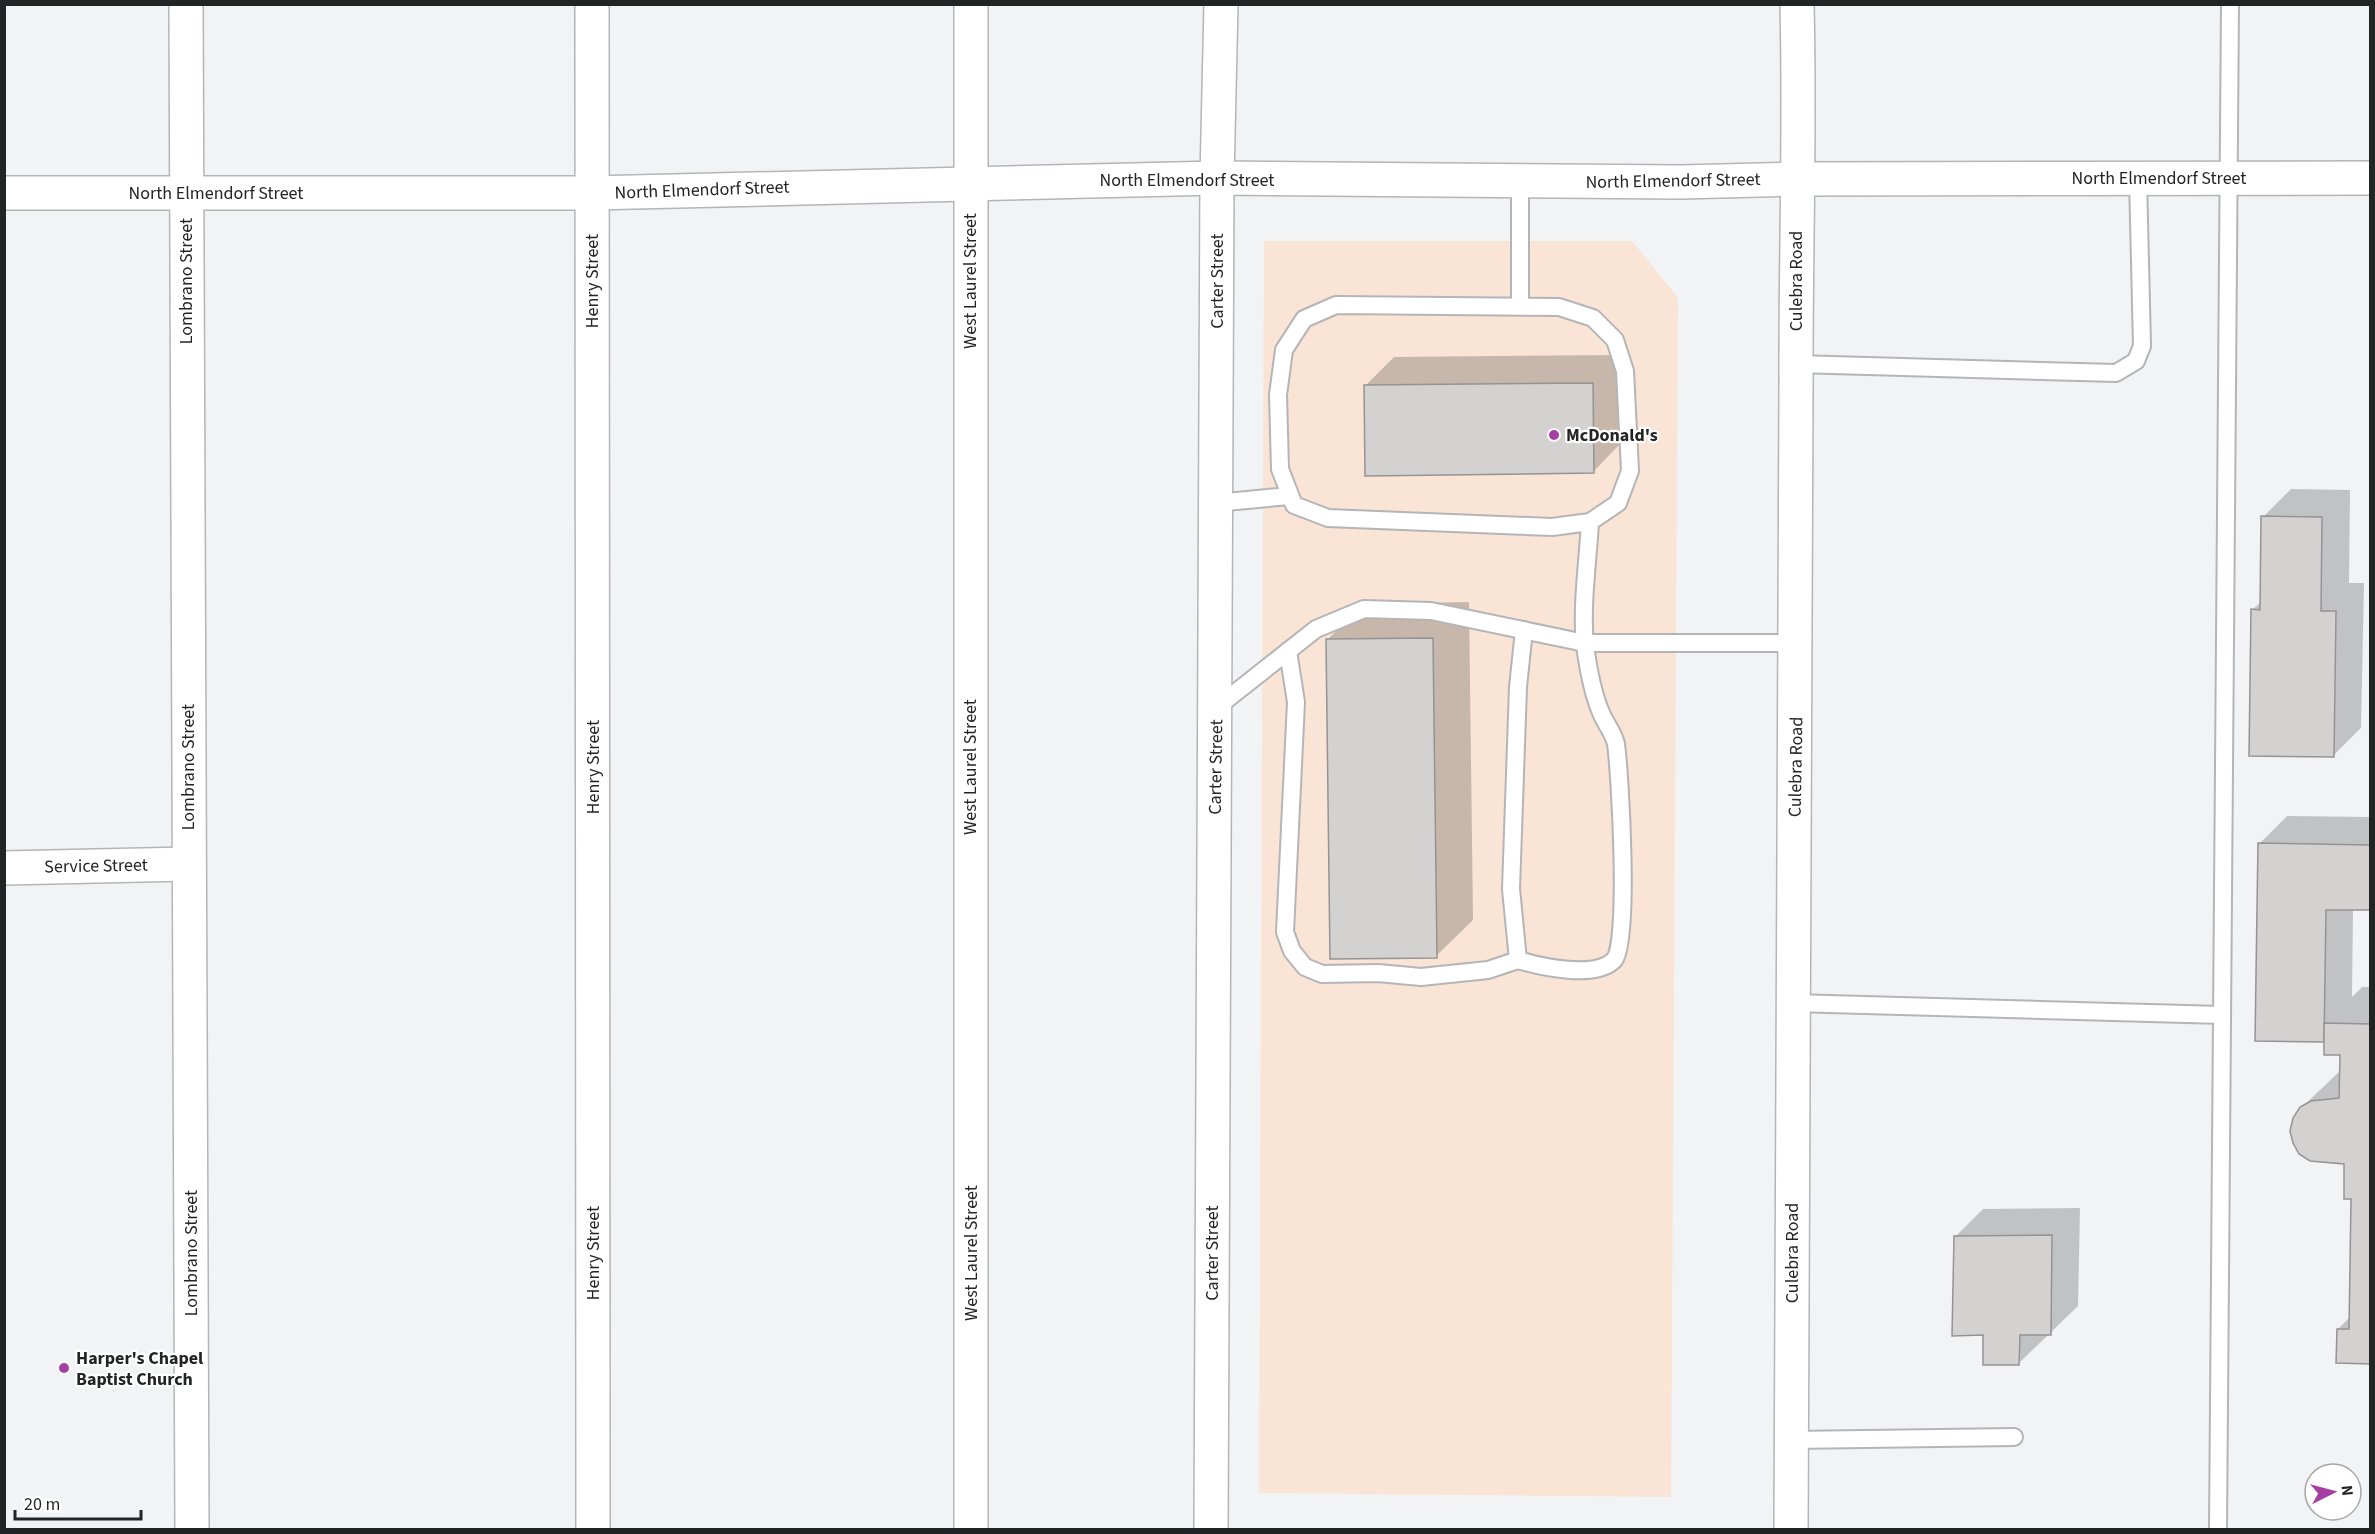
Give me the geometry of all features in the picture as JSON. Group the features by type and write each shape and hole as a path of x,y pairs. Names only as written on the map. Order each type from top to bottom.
{"street":[{"name":"Lombrano Street","path":"186,4 192,1530"},
{"name":"Henry Street","path":"592,4 593,1530"},
{"name":"West Laurel Street","path":"971,4 971,1530"},
{"name":"Carter Street","path":"1211,1530 1217,178 1221,4"},
{"name":"Culebra Road","path":"1791,1530 1797,643 1797,179 1800,108 1797,4"},
{"name":"North Elmendorf Street","path":"4,193 592,193 970,182 1217,178 1520,182 2370,178"},
{"name":"Service Street","path":"4,868 188,864"}],"lane":[{"path":"2218,1530 2230,4"},
{"path":"1796,364 2116,373 2136,361 2142,346 2138,178"},
{"path":"1520,182 1520,306"},
{"path":"1336,305 1520,306 1559,306 1593,318 1615,339 1625,371 1629,471 1618,503 1590,522 1552,528 1328,518 1294,505 1280,469 1278,395 1284,350 1304,319 1336,305"},
{"path":"1216,503 1289,496"},
{"path":"1288,651 1296,702 1285,932 1292,951 1305,967 1322,974 1378,973 1421,977 1488,970 1518,960 1536,966 1583,970 1607,966 1617,958 1622,936 1623,855 1616,742 1593,689 1585,643 1590,522"},
{"path":"1216,708 1316,629 1364,609 1431,611 1585,643 1797,643"},
{"path":"1518,960 1511,889 1518,687 1524,630"},
{"path":"1793,1003 2222,1015"},
{"path":"1791,1440 2014,1437"}],"shaded area":[{"path":"1264,241 1632,241 1678,298 1671,1497 1259,1493"}],"building":[{"path":"1593,383 1594,473 1365,476 1364,385"},
{"path":"2261,516 2322,517 2321,611 2336,611 2334,757 2249,756 2251,609 2260,610"},
{"path":"1433,638 1437,958 1330,959 1326,639"},
{"path":"2258,843 2370,845 2370,910 2326,910 2324,1042 2255,1041"},
{"path":"2324,1023 2370,1024 2370,1364 2336,1363 2337,1329 2349,1329 2351,1199 2344,1199 2344,1164 2310,1161 2299,1154 2290,1131 2293,1118 2300,1107 2311,1101 2339,1098 2340,1055 2324,1055"},
{"path":"2052,1235 2051,1335 2020,1335 2019,1365 1983,1365 1983,1335 1952,1336 1954,1236"}],"place":[{"name":"McDonald's","path":"1554,435"},
{"name":"Harper's Chapel Baptist Church","path":"64,1368"}]}
